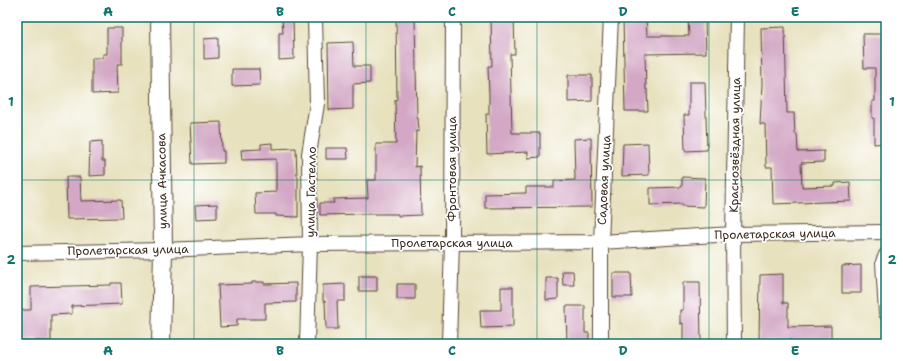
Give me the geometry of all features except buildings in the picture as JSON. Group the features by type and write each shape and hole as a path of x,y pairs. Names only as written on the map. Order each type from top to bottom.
{"street":[{"name":"улица Ачкасова","path":"160,17 163,250 161,344"},
{"name":"улица Гастелло","path":"307,344 310,244 309,154 317,104 315,17"},
{"name":"Фронтовая улица","path":"449,344 452,243 453,17"},
{"name":"Садовая улица","path":"601,344 601,242 611,17"},
{"name":"Краснозвёздная улица","path":"734,344 733,234 737,17"},
{"name":"Пролетарская улица","path":"17,253 163,250 310,244 601,242 733,234 886,232"},
{"path":"886,255 883,262 886,313"}]}
